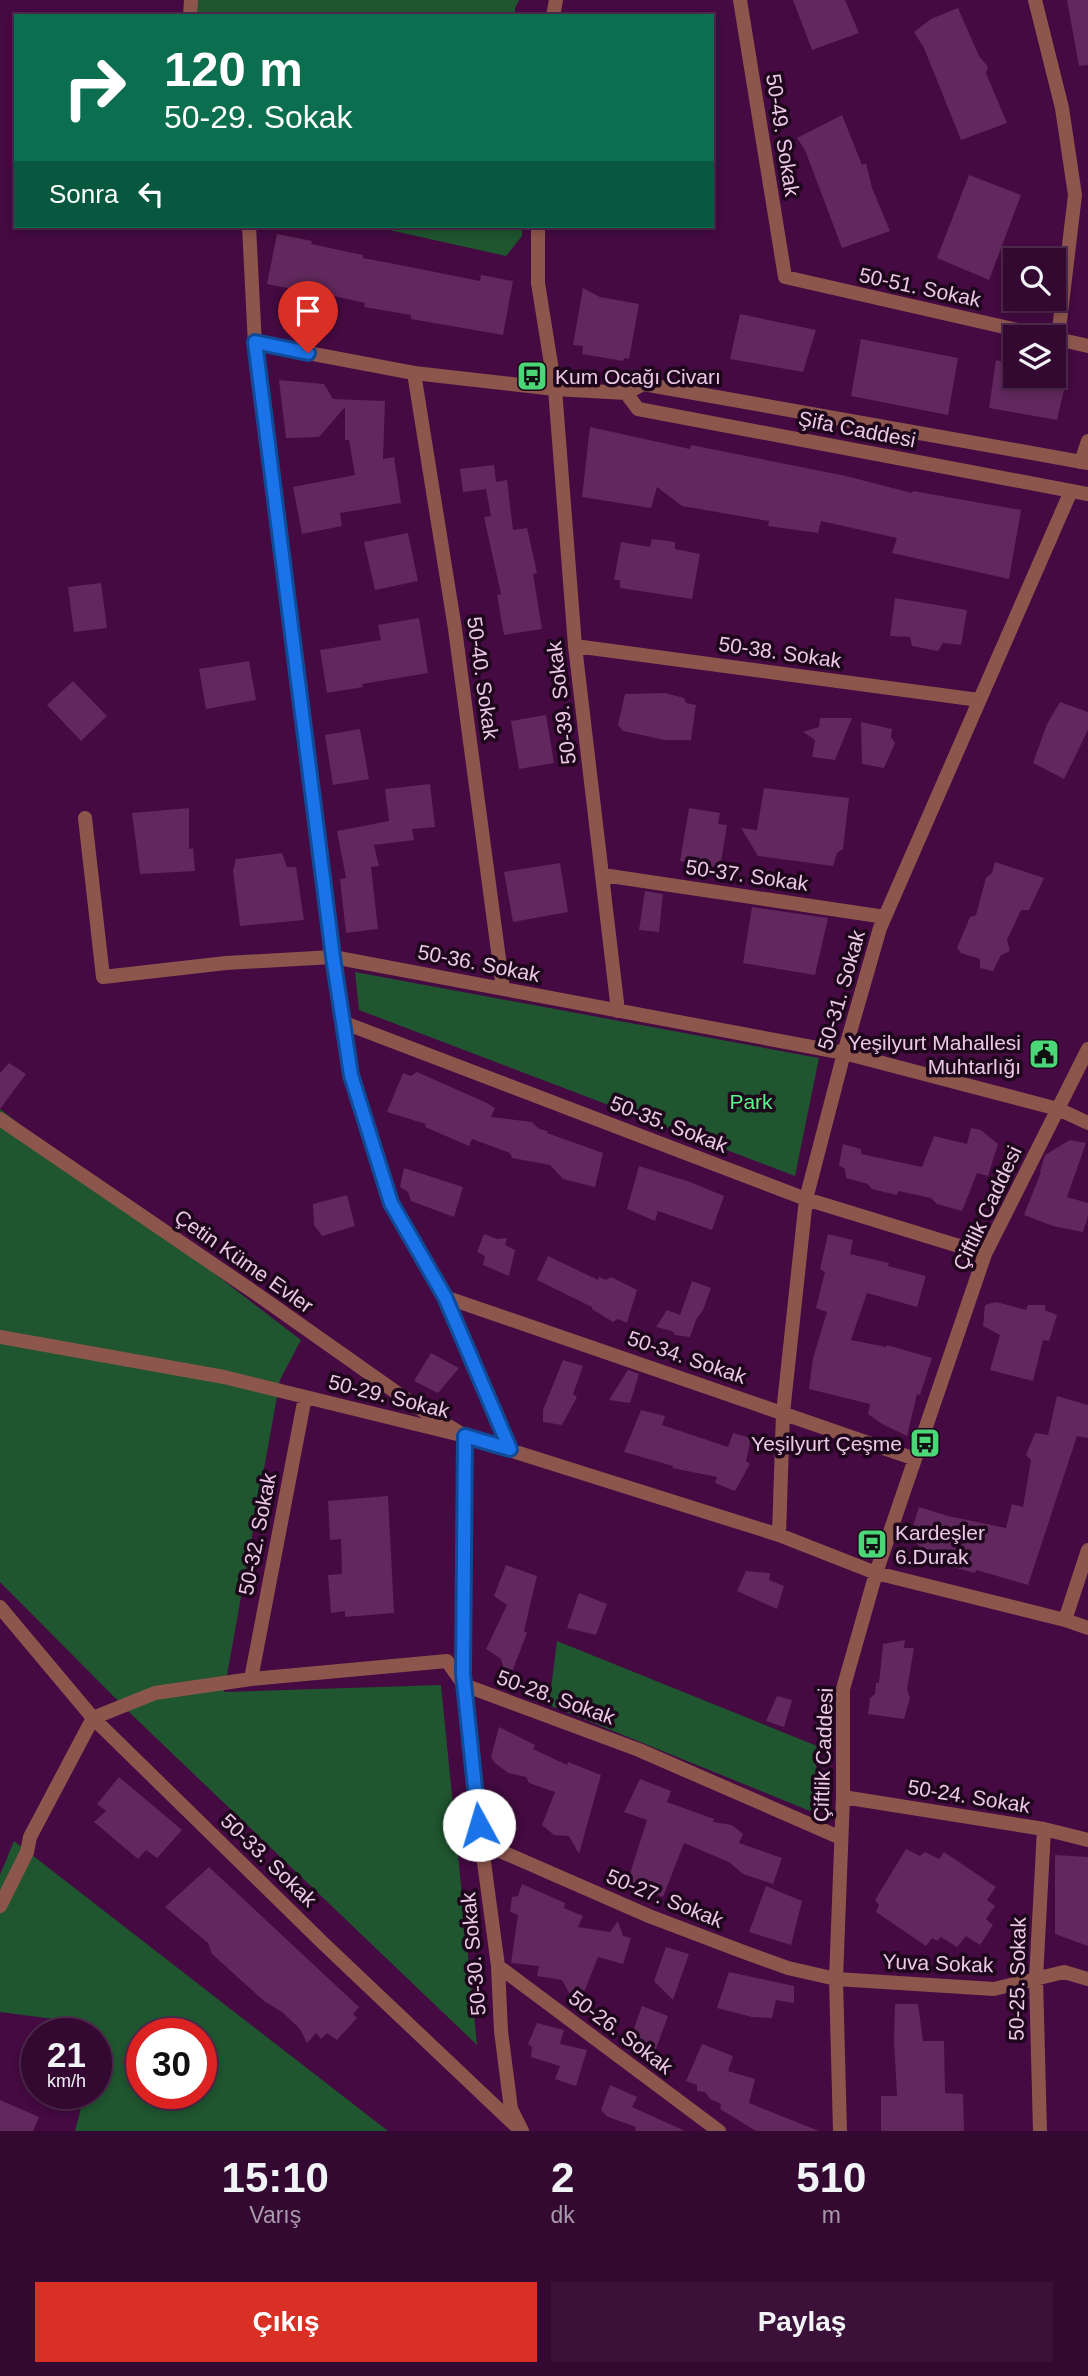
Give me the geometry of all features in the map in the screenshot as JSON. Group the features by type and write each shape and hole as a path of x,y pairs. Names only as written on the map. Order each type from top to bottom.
{"street":[{"name":"50-49. Sokak","path":"740,0 785,277"},
{"path":"1035,0 1062,108 1075,195 1060,325"},
{"path":"249,228 255,342 333,957 351,1075 391,1203 445,1297 510,1449"},
{"name":"50-39. Sokak","path":"538,228 538,283 555,389 575,646 618,1011"},
{"name":"50-51. Sokak","path":"785,277 1003,326"},
{"name":"50-51. Sokak","path":"1066,340 1088,346"},
{"name":"Şifa Caddesi","path":"255,342 414,373 555,389 626,393 643,384 1084,462"},
{"name":"50-40. Sokak","path":"414,373 455,628 503,989"},
{"name":"Şifa Caddesi","path":"626,393 638,409 1088,494"},
{"path":"1084,462 1088,442"},
{"name":"50-31. Sokak","path":"779,1535 783,1413 807,1199 844,1053 885,916 1070,491"},
{"name":"50-38. Sokak","path":"575,646 979,700"},
{"name":"50-36. Sokak","path":"85,818 103,978 226,963 333,957 844,1053 1058,1109 1088,1123"},
{"name":"50-37. Sokak","path":"603,875 885,916"},
{"name":"50-35. Sokak","path":"342,1022 807,1199 985,1254"},
{"name":"Çiftlik Caddesi","path":"840,2131 836,1979 843,1797 843,1689 876,1573 985,1254 1088,1049"},
{"name":"Çetin Küme Evler","path":"0,1119 417,1407 465,1436"},
{"name":"50-34. Sokak","path":"445,1297 915,1459"},
{"name":"50-29. Sokak","path":"0,1337 224,1377 465,1436 779,1535 876,1573 1088,1628"},
{"name":"50-32. Sokak","path":"251,1679 305,1397"},
{"name":"50-30. Sokak","path":"465,1436 464,1685 498,1966 501,2031 510,2109 522,2131"},
{"path":"1065,1620 1088,1550"},
{"name":"50-33. Sokak","path":"0,1607 93,1718 325,1945 522,2131"},
{"name":"50-28. Sokak","path":"251,1679 447,1661 464,1685 639,1750 841,1838"},
{"path":"0,1906 27,1852 30,1837 93,1718 155,1692 251,1679"},
{"name":"50-24. Sokak","path":"843,1797 1044,1829 1088,1840"},
{"name":"50-25. Sokak","path":"1040,2131 1036,1978 1044,1829"},
{"name":"50-27. Sokak","path":"482,1843 649,1916 788,1968 836,1979"},
{"name":"50-26. Sokak","path":"498,1966 719,2131"},
{"name":"Yuva Sokak","path":"836,1979 994,1989 1064,1972 1088,1979"}],"green space":[{"path":"197,0 519,0 515,14 196,14"},
{"path":"380,228 522,228 522,236 506,256"},
{"name":"Park","path":"355,972 819,1058 795,1176 359,1010"},
{"path":"0,1109 301,1340 280,1380 224,1692 441,1685 477,2045 131,1714 0,1582"},
{"path":"557,1641 817,1746 815,1813 549,1705"},
{"path":"14,1841 388,2131 75,2131 81,2109 112,2109 112,2018 45,2018 0,2012 0,1875"}],"building":[{"path":"793,0 845,0 859,33 812,50"},
{"path":"1067,0 1088,0 1088,65 1079,66"},
{"path":"958,8 979,56 988,67 986,73 1007,123 961,140 924,48 914,32 931,19"},
{"path":"842,115 862,165 866,163 872,188 890,231 842,248 805,150 797,138"},
{"path":"969,175 1021,195 989,280 937,258"},
{"path":"277,234 363,255 363,258 480,281 481,275 513,281 503,335 411,319 411,315 364,307 365,303 267,284"},
{"path":"583,288 600,297 639,304 629,359 624,358 623,361 582,354 583,346 573,345"},
{"path":"740,314 816,330 803,372 730,359"},
{"path":"861,339 958,358 948,415 851,396"},
{"path":"996,360 1003,362 1003,388 1064,388 1057,420 989,408"},
{"path":"279,380 324,384 333,399 385,401 383,459 394,457 401,503 340,513 342,526 302,534 293,487 355,475 349,440 345,440 345,407 319,437 286,438"},
{"path":"590,427 690,449 691,445 846,476 912,493 913,491 1021,510 1009,579 892,553 897,538 821,521 818,533 768,526 769,521 682,506 657,487 651,508 582,497"},
{"path":"494,465 496,482 507,480 513,530 527,528 537,573 533,574 542,629 504,635 497,595 501,594 484,517 491,516 486,489 463,492 460,469"},
{"path":"408,533 418,581 375,590 364,542"},
{"path":"652,539 675,542 675,549 700,554 692,599 620,588 620,580 614,580 621,542 650,547"},
{"path":"101,583 107,628 74,632 68,587"},
{"path":"895,598 967,610 961,645 943,643 938,651 912,646 910,637 890,636"},
{"path":"419,618 428,673 327,693 320,650 381,640 378,625"},
{"path":"249,661 256,700 206,709 199,669"},
{"path":"73,681 107,716 81,741 47,705"},
{"path":"665,693 684,698 686,703 696,705 691,740 665,740 623,731 618,725 625,694"},
{"path":"1060,702 1088,712 1088,730 1064,779 1033,763 1047,724"},
{"path":"546,715 554,763 519,769 511,721"},
{"path":"820,718 852,718 835,760 812,757 815,740 803,732 819,727"},
{"path":"861,722 892,729 891,737 895,743 884,768 862,764"},
{"path":"360,729 369,779 333,785 325,735"},
{"path":"430,784 435,827 412,829 414,840 374,845 379,866 371,867 378,929 346,933 340,879 346,878 337,831 389,821 385,789"},
{"path":"764,788 849,798 843,849 837,853 833,866 758,856 741,828 757,830"},
{"path":"189,808 189,849 193,848 195,871 140,874 132,813"},
{"path":"689,808 720,813 718,824 727,825 720,868 680,861"},
{"path":"282,853 287,867 296,867 304,920 240,926 233,871 236,859"},
{"path":"995,862 1044,878 1029,910 1021,910 1007,940 1010,951 1001,955 993,971 980,968 980,959 961,953 957,948 970,917 976,915 986,878 992,873"},
{"path":"560,863 568,912 513,922 504,872"},
{"path":"645,891 663,894 659,932 639,930"},
{"path":"752,907 828,918 815,975 743,963"},
{"name":"Yeşilyurt Mahallesi Muhtarlığı","path":"1039,1039 1059,1048 1050,1069 1030,1060"},
{"path":"9,1063 26,1074 0,1109 0,1073"},
{"path":"417,1072 487,1103 495,1108 491,1117 532,1122 539,1129 548,1131 547,1133 603,1153 595,1187 563,1179 550,1165 512,1158 510,1153 472,1139 469,1146 425,1127 426,1124 387,1112 403,1073 411,1076"},
{"path":"971,1128 981,1130 998,1144 988,1176 977,1173 962,1211 937,1204 931,1198 898,1191 897,1195 872,1189 868,1184 846,1178 845,1169 839,1165 843,1144 861,1149 861,1154 922,1167 934,1136 967,1144"},
{"path":"1070,1140 1086,1143 1067,1197 1088,1203 1088,1216 1083,1232 1053,1226 1024,1215 1045,1155"},
{"path":"639,1166 724,1196 712,1230 658,1211 655,1221 627,1209"},
{"path":"404,1168 463,1187 454,1217 411,1201 408,1192 400,1187"},
{"path":"347,1195 355,1226 322,1236 314,1225 313,1204"},
{"path":"484,1234 497,1239 507,1238 505,1245 515,1250 509,1276 483,1265 485,1256 477,1252"},
{"path":"828,1234 853,1240 850,1254 889,1263 888,1266 926,1276 917,1307 867,1293 851,1340 886,1347 887,1345 932,1358 920,1395 917,1394 907,1436 868,1414 870,1404 809,1389 813,1358 827,1312 816,1308 825,1272 820,1269"},
{"path":"548,1256 598,1280 599,1277 606,1280 611,1277 637,1290 627,1323 618,1319 613,1322 592,1307 537,1280"},
{"path":"692,1281 711,1288 690,1337 675,1335 672,1331 656,1327 667,1310 680,1315"},
{"path":"996,1302 1026,1310 1028,1305 1045,1305 1045,1310 1057,1315 1049,1341 1043,1340 1033,1381 990,1370 1000,1335 983,1326 985,1305"},
{"path":"431,1353 459,1368 438,1393 414,1381"},
{"path":"563,1360 583,1366 573,1394 577,1397 562,1425 543,1422 543,1410"},
{"path":"628,1370 639,1374 630,1403 609,1400"},
{"path":"1057,1396 1088,1405 1088,1438 1077,1436 1028,1585 931,1561 910,1535 919,1507 1006,1528 1012,1504 1023,1507 1031,1460 1026,1455 1035,1433 1048,1435"},
{"path":"641,1410 665,1416 662,1425 728,1447 733,1433 751,1438 746,1461 750,1464 735,1491 715,1483 717,1477 672,1468 673,1466 624,1452"},
{"path":"388,1496 394,1613 345,1617 345,1611 331,1613 328,1575 342,1574 341,1539 330,1540 328,1501"},
{"path":"506,1565 537,1576 524,1631 527,1633 508,1682 501,1659 486,1649 507,1605 494,1596"},
{"path":"746,1571 770,1573 769,1580 784,1586 777,1609 737,1591"},
{"path":"579,1593 607,1604 596,1635 567,1628"},
{"path":"905,1640 904,1648 914,1648 907,1689 910,1698 904,1719 868,1714 870,1698 875,1694 876,1683 879,1683 883,1644"},
{"path":"777,1696 792,1700 784,1727 766,1721"},
{"path":"499,1727 535,1745 533,1749 567,1765 568,1762 601,1775 579,1854 569,1836 554,1835 542,1825 555,1792 529,1783 526,1777 508,1773 491,1757"},
{"path":"119,1777 182,1830 157,1858 146,1850 138,1859 94,1822 106,1811 97,1804"},
{"path":"640,1779 671,1791 667,1802 714,1819 713,1822 732,1825 743,1834 739,1843 782,1858 773,1884 743,1874 729,1862 684,1843 663,1897 627,1883 647,1820 624,1812"},
{"path":"906,1849 920,1856 925,1852 939,1859 944,1852 996,1887 987,1900 995,1906 986,1919 993,1925 980,1945 966,1936 957,1947 941,1937 937,1941 932,1938 926,1946 876,1912 879,1905 875,1900"},
{"path":"1055,1855 1088,1857 1088,1946 1055,1934"},
{"path":"209,1867 359,2007 353,2014 357,2018 337,2040 327,2033 321,2039 316,2033 307,2043 300,2029 282,2012 264,2001 212,1954 208,1943 165,1907"},
{"path":"522,1884 565,1903 564,1908 583,1916 578,1927 610,1932 618,1921 623,1936 631,1938 623,1964 598,1957 584,1992 569,1993 562,1980 537,1976 539,1966 511,1963 518,1915 510,1912 512,1897 518,1896"},
{"path":"766,1886 802,1901 791,1945 749,1932"},
{"path":"666,1947 689,1954 673,2000 654,1981"},
{"path":"729,1972 794,1986 794,2003 776,2000 772,2018 752,2017 717,2008"},
{"path":"895,2004 918,2004 923,2041 944,2041 945,2093 963,2094 964,2131 881,2131 881,2096 897,2096"},
{"path":"642,2006 668,2016 650,2065 627,2048"},
{"path":"537,2023 564,2030 560,2044 587,2050 576,2086 555,2079 560,2066 531,2057 532,2047 528,2044"},
{"path":"702,2044 733,2056 728,2071 755,2079 749,2103 819,2131 756,2131 720,2109 721,2104 710,2099 705,2092 697,2091 697,2085 686,2081"},
{"path":"610,2085 637,2097 632,2107 685,2131 635,2131 636,2127 608,2117 601,2110"},
{"path":"0,2100 39,2117 33,2131 0,2131"}],"place":[{"name":"Kum Ocağı Civarı","path":"532,376"},
{"name":"Yeşilyurt Mahallesi Muhtarlığı","path":"1044,1054"},
{"name":"Yeşilyurt Çeşme","path":"925,1443"},
{"name":"Kardeşler 6.Durak","path":"872,1544"}],"route":[{"path":"308,353 255,342 333,957 351,1075 391,1203 445,1297 510,1449 465,1436 463,1674 479,1825"}]}
